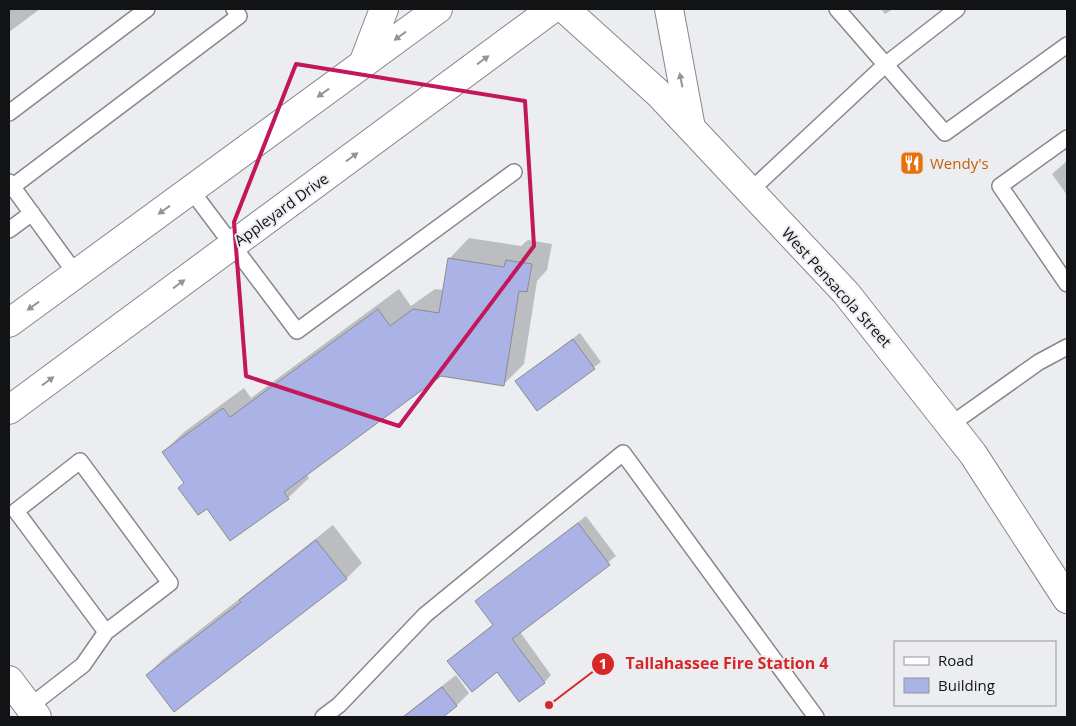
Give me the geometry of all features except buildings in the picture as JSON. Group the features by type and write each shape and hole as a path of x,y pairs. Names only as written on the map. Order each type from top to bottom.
{"street":[{"path":"363,64 384,9"},
{"path":"9,323 438,9"},
{"name":"Appleyard Drive","path":"9,410 552,9"},
{"name":"West Pensacola Street","path":"565,9 658,93 846,293 973,454 1067,600"},
{"path":"669,9 690,128"},
{"path":"10,684 33,712"}],"lane":[{"path":"9,113 148,9"},
{"path":"76,274 10,185 240,16 234,9"},
{"path":"837,9 945,133 1067,45"},
{"path":"750,191 885,64 957,9"},
{"path":"1000,186 1067,138"},
{"path":"1000,186 1044,163 1067,146"},
{"path":"191,190 297,331 514,172"},
{"path":"1000,186 1067,284"},
{"path":"9,230 32,213"},
{"path":"950,425 1039,362 1067,347"},
{"path":"323,717 344,711 425,615 623,453 816,717"},
{"path":"33,712 83,665 106,632 170,583 80,461 16,511 106,632"}],"highlighted area":[{"path":"296,64 525,101 534,246 399,426 246,376 234,222"}],"place":[{"name":"Wendy's","path":"912,163"},
{"name":"Tallahassee Fire Station 4","path":"549,705"}]}
